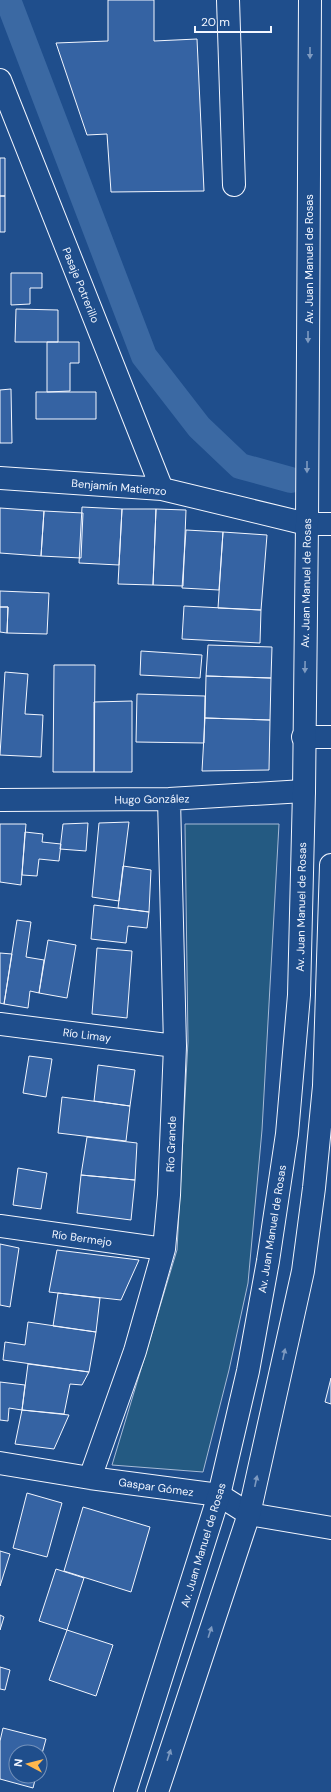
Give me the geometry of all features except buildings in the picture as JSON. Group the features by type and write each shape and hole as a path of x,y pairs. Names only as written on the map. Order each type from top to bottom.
{"main road":[{"path":"228,0 234,185"},
{"name":"Av. Juan Manuel de Rosas","path":"125,1792 219,1495 250,1363 268,1261 287,1134 299,995 304,791 310,0"},
{"name":"Pasaje Potrerillo","path":"0,80 162,489"},
{"name":"Benjamín Matienzo","path":"0,478 162,489 307,524 331,524"},
{"path":"304,737 331,737"},
{"name":"Hugo González","path":"0,800 169,799 304,791"},
{"name":"Río Grande","path":"90,1478 135,1351 164,1250 169,1195 175,1046 169,799"},
{"path":"157,1792 249,1514 302,1271 314,1188 324,1086 331,865"},
{"name":"Río Limay","path":"0,1024 175,1046"},
{"name":"Río Bermejo","path":"0,1226 164,1250"},
{"name":"Gaspar Gómez","path":"0,1463 90,1478 219,1495 249,1514 331,1528"}],"shaded area":[{"path":"185,824 279,824 262,1130 248,1283 229,1370 203,1472 112,1465 177,1250 188,1041"}],"waterway":[{"path":"8,0 144,356 199,427 240,466 291,480"}]}
